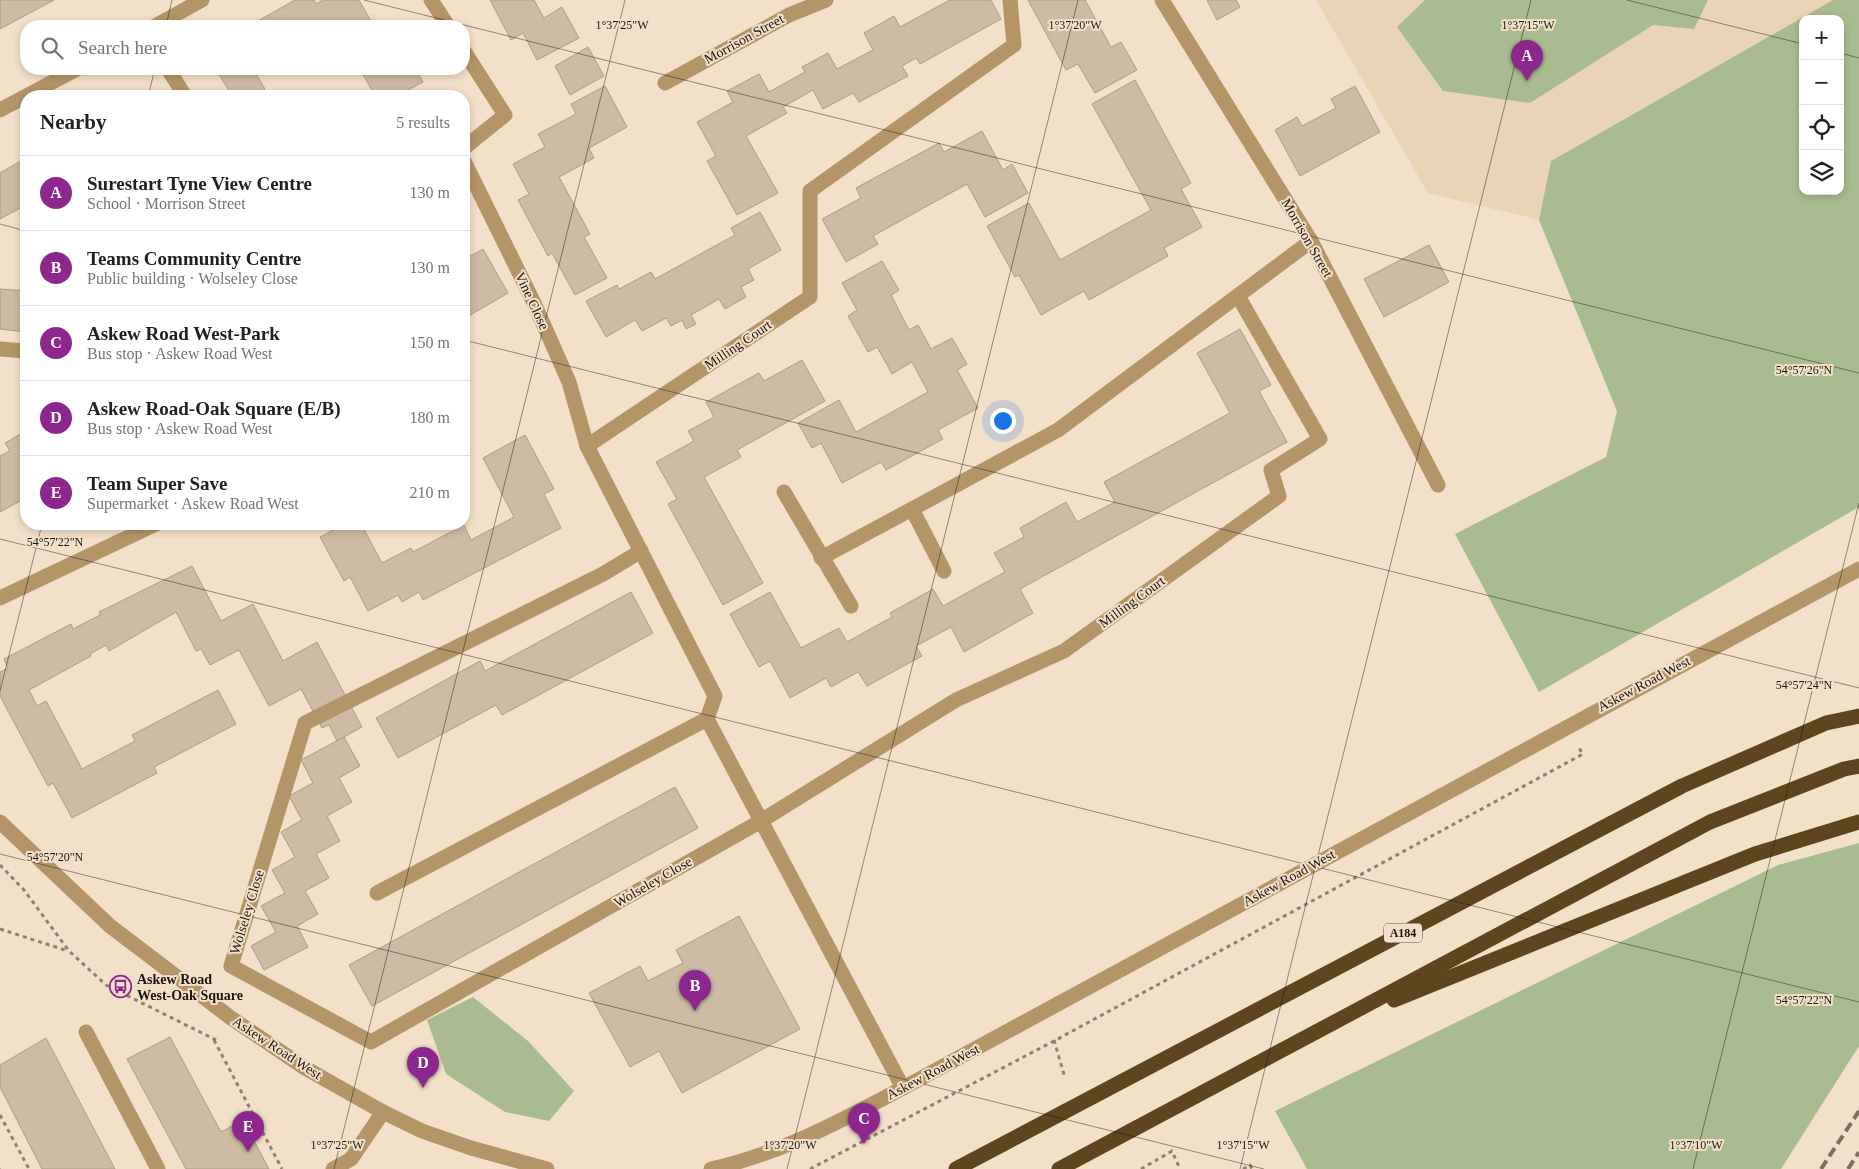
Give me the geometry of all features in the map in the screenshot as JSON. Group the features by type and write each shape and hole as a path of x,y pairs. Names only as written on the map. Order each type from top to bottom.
{"highway":[{"name":"A184","path":"956,1169 1682,786 1826,723 1859,716"},
{"path":"1059,1169 1710,822 1844,769 1859,766"},
{"path":"1319,1030 1755,854 1859,822"}],"street":[{"path":"166,20 202,0"},
{"path":"431,0 444,20"},
{"name":"Morrison Street","path":"665,84 789,15 826,0"},
{"name":"Milling Court","path":"586,446 810,297 810,191 1014,45 1010,0"},
{"name":"Morrison Street","path":"1162,0 1311,241 1438,485"},
{"path":"470,60 505,115 470,143"},
{"path":"38,90 66,75"},
{"path":"172,75 181,90"},
{"path":"0,110 20,99"},
{"name":"Vine Close","path":"470,173 534,303 569,382 586,446"},
{"path":"822,558 1058,430 1311,241"},
{"name":"Milling Court","path":"761,820 956,700 1064,651 1279,496 1271,470 1320,439 1238,296"},
{"path":"0,348 20,350"},
{"path":"377,893 706,718 715,696 586,446"},
{"path":"784,492 851,606"},
{"path":"912,509 944,571"},
{"path":"0,598 143,530"},
{"name":"Wolseley Close","path":"641,551 604,574 305,723 231,966 371,1042 761,820"},
{"name":"Askew Road West","path":"711,1169 749,1160 815,1134 903,1088 1859,568"},
{"path":"706,718 903,1088"},
{"name":"Askew Road West","path":"0,822 110,926 231,1018 305,1068 383,1112 422,1131 471,1148 548,1169"},
{"path":"86,1032 158,1169"},
{"path":"333,1169 351,1159 383,1112"}],"path":[{"path":"810,1169 1054,1041 1583,754 1566,726"},
{"path":"0,929 68,951"},
{"path":"1044,1011 1064,1078"},
{"path":"231,1018 214,1039 282,1169"},
{"path":"0,1115 29,1169"},
{"path":"1141,1169 1172,1151 1180,1169"},
{"path":"1243,1169 1250,1165 1252,1169"}],"shaded area":[{"path":"1316,0 1833,0 1807,15 1799,15 1799,19 1551,161 1539,220 1428,193"}],"green space":[{"path":"1425,0 1708,0 1694,29 1653,25 1530,103 1443,91 1397,27"},
{"path":"1833,0 1859,0 1859,507 1539,692 1455,534 1606,457 1617,411 1539,220 1551,161 1799,19 1799,195 1844,195 1844,15 1807,15"},
{"path":"1859,843 1859,1046 1781,1169 1307,1169 1275,1111 1778,865"},
{"path":"473,997 528,1041 574,1091 549,1121 505,1112 446,1074 427,1020"}],"building":[{"path":"0,0 54,0 0,29"},
{"path":"295,0 314,0 316,4 323,0 359,0 370,20 260,20"},
{"path":"490,0 534,0 544,18 562,7 579,38 537,60 523,33 511,40"},
{"path":"950,0 991,0 1001,19 920,64 916,58 902,66 908,76 859,102 853,93 823,109 813,90 783,107 787,113 746,136 778,193 737,215 707,161 716,156 697,122 733,102 727,91 759,74 769,92 805,72 802,67 828,53 837,69 873,50 864,33 894,16 900,27"},
{"path":"1028,0 1085,0 1111,47 1121,42 1137,70 1095,93 1078,64 1066,70"},
{"path":"1207,0 1236,0 1240,7 1217,20"},
{"path":"588,47 604,76 570,95 555,66"},
{"path":"220,75 257,75 265,89 263,90 228,90"},
{"path":"363,75 419,75 423,82 408,90 372,90"},
{"path":"1135,80 1191,183 1181,189 1202,227 1164,248 1168,256 1089,300 1084,291 1041,315 1019,275 1015,277 987,226 1029,203 1060,260 1151,210 1092,104"},
{"path":"605,86 627,127 589,148 594,158 559,177 590,234 584,237 607,278 575,295 552,253 548,256 518,200 529,194 513,164 545,147 538,134 576,114 571,104"},
{"path":"1355,86 1380,132 1300,176 1275,130 1297,117 1302,126 1336,108 1331,99"},
{"path":"982,131 1003,170 1012,164 1028,193 985,217 967,184 873,236 878,244 846,262 822,219 861,198 856,188 939,143 944,152"},
{"path":"20,161 20,208 0,219 0,173"},
{"path":"760,212 781,250 748,269 754,280 741,287 746,297 725,309 719,299 691,315 696,324 686,329 682,320 671,326 666,318 642,331 635,320 606,337 586,301 617,285 619,289 651,272 655,279 735,235 731,228"},
{"path":"1429,245 1449,282 1384,317 1364,279"},
{"path":"483,249 508,293 470,315 470,254 471,256"},
{"path":"882,261 899,290 891,295 909,330 918,325 931,349 952,338 967,364 957,370 978,408 938,430 943,439 886,470 881,462 842,483 821,443 812,448 798,423 839,400 856,432 928,392 912,362 892,374 877,347 868,352 848,316 857,310 842,283"},
{"path":"0,289 20,291 20,331 0,329"},
{"path":"1240,329 1271,385 1259,391 1287,442 1020,589 1033,613 964,652 951,627 916,646 922,656 867,686 858,672 831,687 826,678 790,698 770,661 759,667 730,614 770,592 801,648 839,628 847,642 892,617 890,613 933,589 943,606 1005,572 994,553 1024,537 1020,528 1066,502 1077,522 1115,502 1104,482 1230,413 1197,353"},
{"path":"802,360 825,401 737,450 741,457 704,477 763,583 723,605 668,504 677,499 656,462 694,441 688,431 714,417 706,402 759,373 764,381"},
{"path":"20,434 20,501 0,512 0,456 10,451 5,443"},
{"path":"525,435 554,489 544,494 561,528 423,600 419,592 402,602 398,595 368,611 350,577 344,581 320,537 333,530 364,530 382,563 411,548 413,552 455,530 466,530 471,540 514,517 483,458"},
{"path":"192,566 221,621 253,604 283,661 317,642 362,727 337,741 329,725 322,728 301,689 269,706 239,650 210,665 201,649 196,651 176,612 109,651 106,645 90,654 91,656 29,690 37,706 46,701 82,769 135,741 132,735 218,690 236,724 154,767 157,773 72,818 53,783 48,786 0,696 0,672 8,668 4,659 71,624 73,629 100,615 99,612"},
{"path":"631,592 653,633 502,715 496,705 398,758 376,718 480,661 485,671"},
{"path":"344,737 360,766 339,778 352,802 327,816 340,841 316,854 329,878 305,891 318,914 297,926 308,947 264,970 251,946 276,932 261,906 285,893 272,870 295,857 281,832 302,820 289,796 313,783 301,760"},
{"path":"675,787 698,828 372,1006 349,965"},
{"path":"739,916 800,1029 682,1093 659,1051 630,1067 589,993 640,966 648,981 683,963 676,950"},
{"path":"170,1037 221,1132 243,1120 269,1169 186,1169 127,1059"},
{"path":"46,1038 115,1169 42,1169 0,1087 0,1065"}],"railway":[{"path":"1821,1169 1859,1111"},
{"path":"1848,1169 1859,1152"}],"place":[{"name":"Surestart Tyne View Centre","path":"1527,81"},
{"name":"Askew Road West-Oak Square","path":"121,987"},
{"name":"Teams Community Centre","path":"695,1011"},
{"name":"Askew Road-Oak Square (E/B)","path":"423,1088"},
{"name":"Askew Road West-Park","path":"864,1144"},
{"name":"Team Super Save","path":"248,1152"}]}
